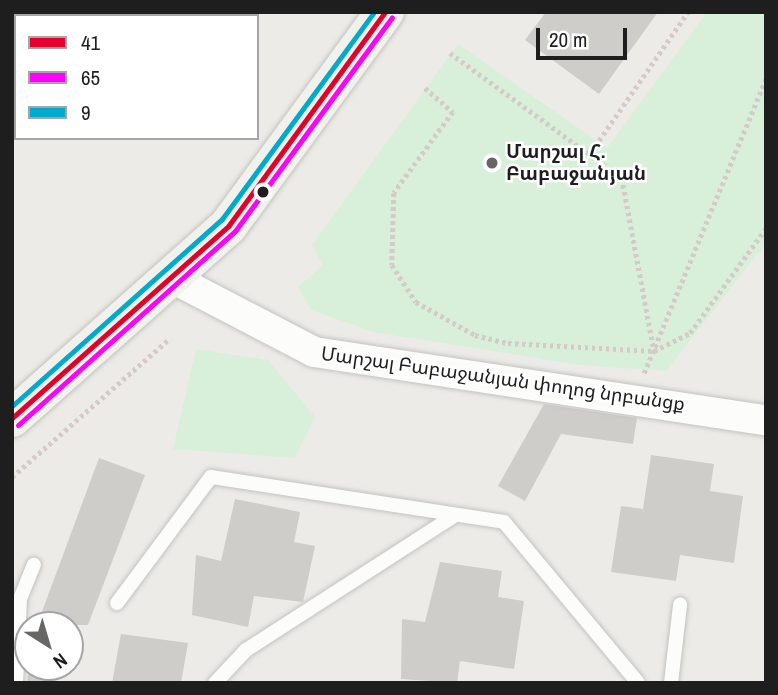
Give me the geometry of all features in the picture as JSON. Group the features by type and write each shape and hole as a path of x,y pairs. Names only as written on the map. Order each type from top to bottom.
{"main road":[{"path":"12,418 172,278 257,192 385,12"}],"street":[{"name":"Մարշալ Բաբաջանյան փողոց նրբանցք","path":"172,278 314,352 634,396 766,420"}],"lane":[{"path":"117,603 211,477 505,522 638,683"},
{"path":"215,683 246,650 454,516"},
{"path":"16,683 20,598 34,565"},
{"path":"671,683 680,605"}],"path":[{"path":"591,152 688,12"},
{"path":"450,53 591,152 622,178 654,351"},
{"path":"634,396 766,79"},
{"path":"425,88 453,112 394,193 392,265 416,302 475,335 508,343 654,351 690,333 766,228"},
{"path":"12,477 170,338"}],"green space":[{"path":"12,12 221,12 14,14 12,137"},
{"path":"707,12 766,12 766,243 666,371 580,365 373,332 311,310 298,287 323,265 312,245 458,44 607,148"},
{"path":"196,349 268,360 315,417 295,458 173,449"}],"building":[{"path":"546,12 658,12 599,94 525,40"},
{"path":"544,404 637,418 633,444 561,434 525,501 498,486"},
{"path":"651,455 714,464 710,491 743,496 734,563 680,555 676,581 611,572 621,506 643,509"},
{"path":"99,458 145,475 88,625 84,625 84,611 42,611"},
{"path":"235,499 300,512 294,542 315,546 303,602 254,596 248,627 192,615 196,555 221,561"},
{"path":"440,562 502,571 498,597 524,601 514,669 460,661 457,683 401,679 402,619 425,622"},
{"path":"121,634 188,643 181,683 112,683"},
{"path":"27,681 52,681 52,683"}],"transit line":[{"name":"9","path":"12,406 222,219 374,12"},
{"name":"41","path":"12,418 229,225 385,12"},
{"name":"65","path":"18,425 235,231 392,17"}],"place":[{"name":"Մարշալ Հ. Բաբաջանյան","path":"492,163"}]}
